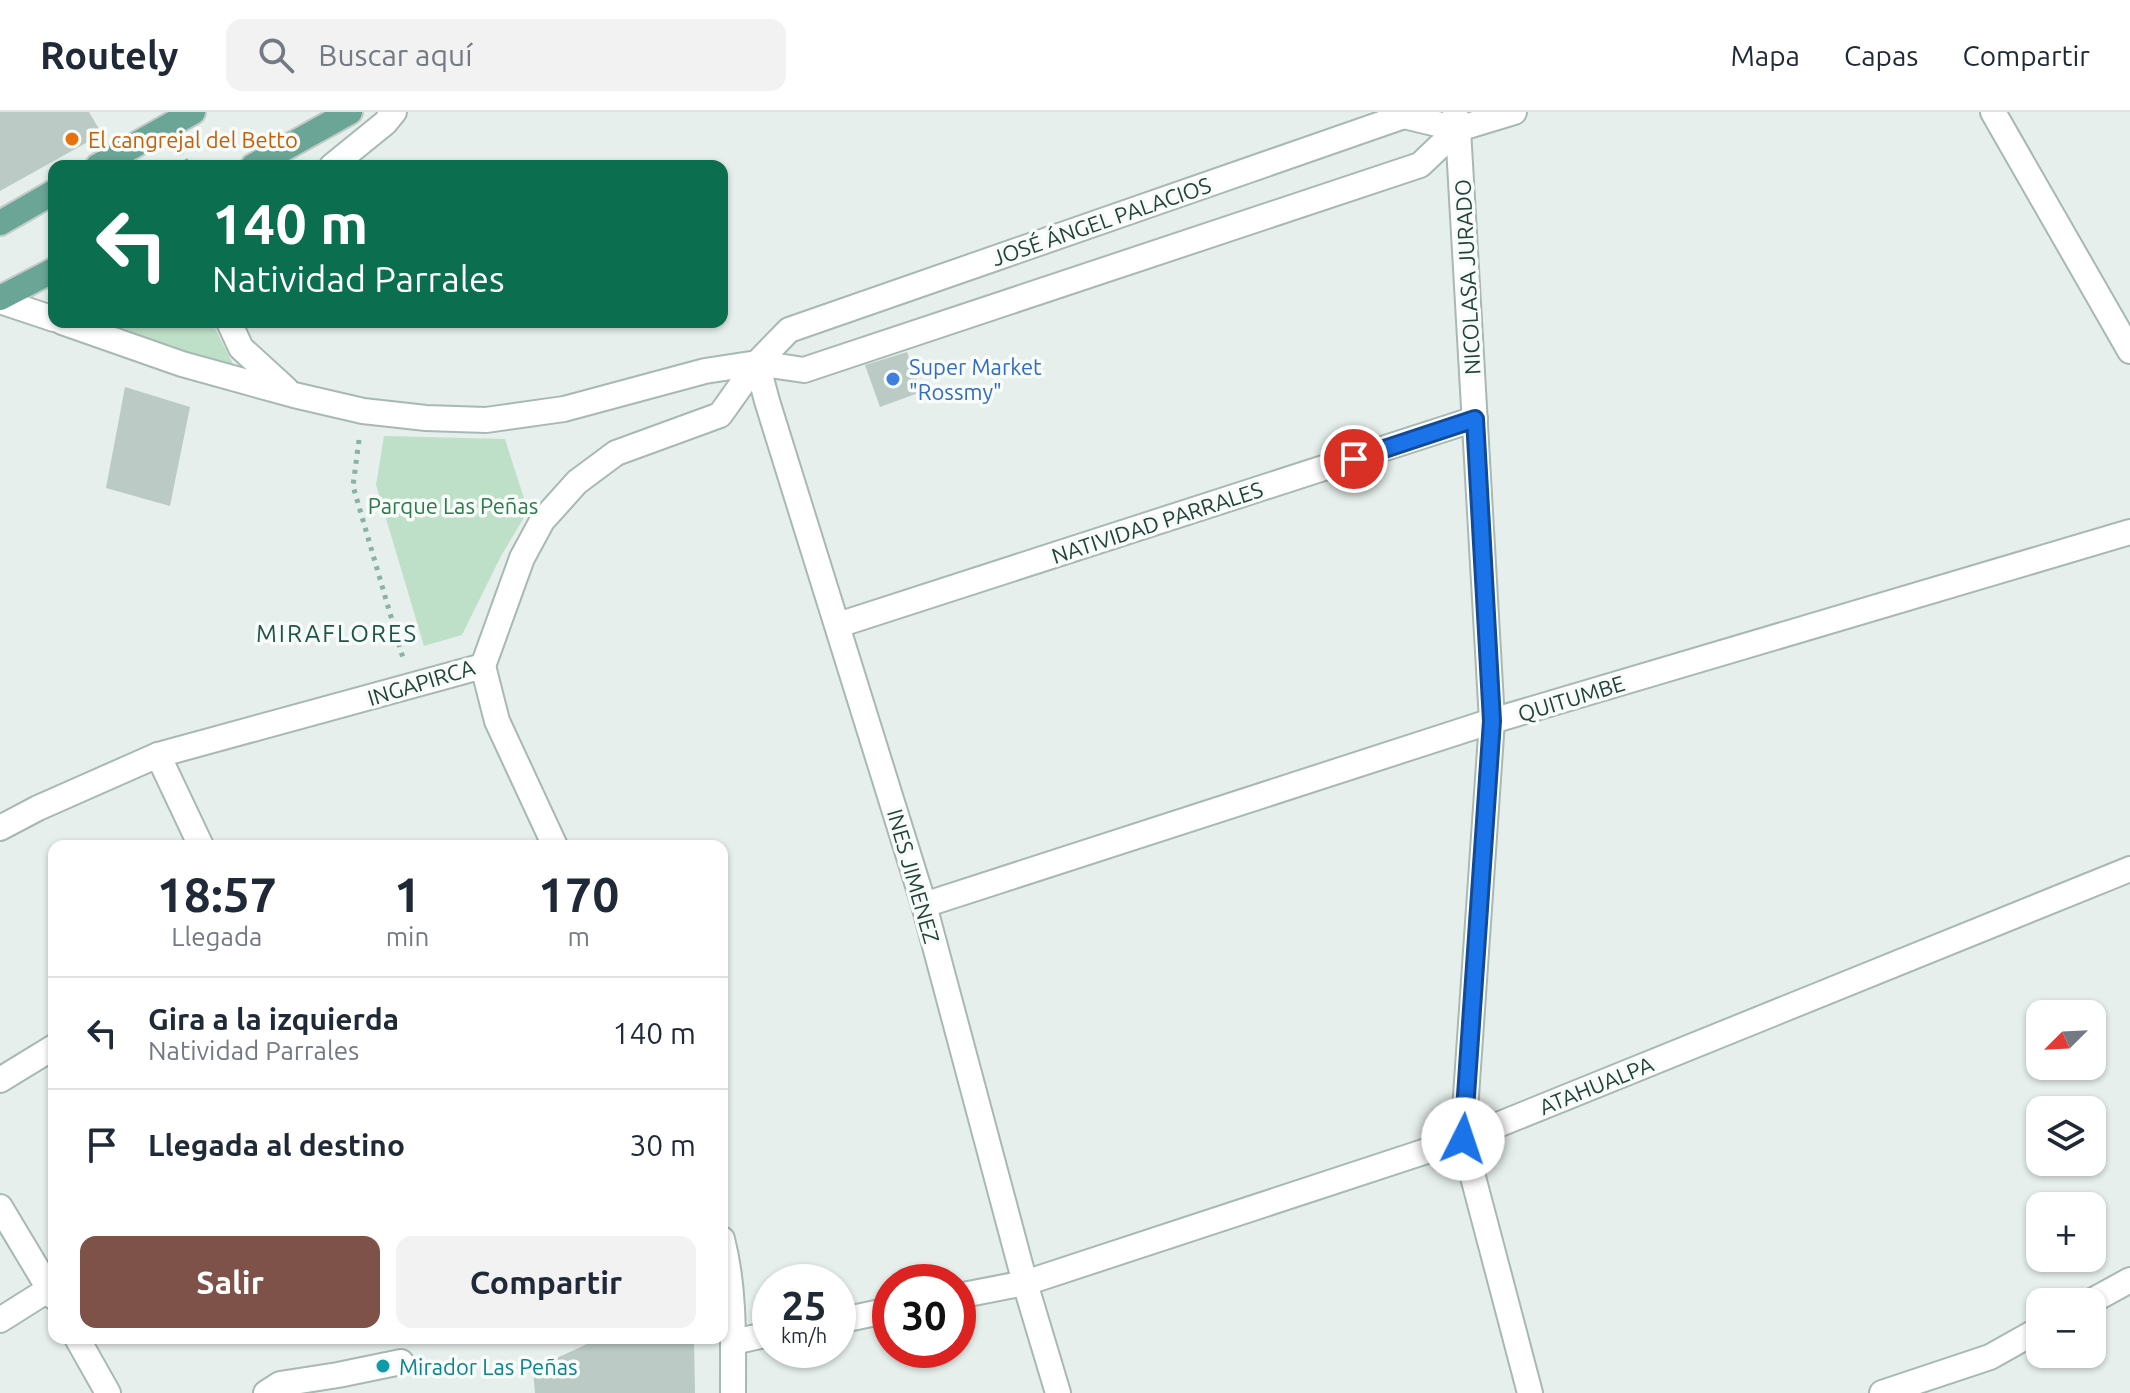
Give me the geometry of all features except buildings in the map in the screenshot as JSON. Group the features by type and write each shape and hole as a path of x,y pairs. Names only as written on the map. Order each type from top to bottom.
{"main road":[{"path":"109,160 193,112"},
{"path":"264,160 350,112"},
{"path":"0,223 48,195"},
{"path":"0,300 48,273"}],"street":[{"path":"339,160 394,112"},
{"path":"79,328 182,364 363,411 486,420 564,409 705,371 757,363 804,370 1420,165 1456,120 1514,112"},
{"path":"1993,112 2130,351"},
{"name":"JOSÉ ÁNGEL PALACIOS","path":"757,363 789,330 1404,116 1456,120"},
{"name":"NICOLASA JURADO","path":"1456,120 1492,721 1463,1139 1530,1393"},
{"path":"0,300 48,317"},
{"path":"232,328 241,348 294,395"},
{"name":"INES JIMENEZ","path":"757,363 924,905 1025,1283 1058,1393"},
{"name":"INGAPIRCA","path":"0,828 158,755 483,666 522,558 542,521 577,482 616,453 720,415 757,363"},
{"name":"NATIVIDAD PARRALES","path":"838,625 1475,419"},
{"name":"QUITUMBE","path":"924,905 1492,721 2130,532"},
{"path":"483,666 497,721 552,840"},
{"path":"158,755 198,840"},
{"name":"ATAHUALPA","path":"976,1293 1025,1283 1463,1139 2130,869"},
{"path":"0,1080 48,1051"},
{"path":"0,1207 48,1285"},
{"path":"728,1260 733,1393"},
{"path":"2106,1293 2130,1280"},
{"path":"0,1320 48,1293"},
{"path":"1882,1393 1990,1357 2026,1337"},
{"path":"733,1342 752,1338"},
{"path":"80,1344 108,1393"},
{"path":"266,1393 280,1384 401,1362"}],"path":[{"path":"363,411 353,486 411,686"}],"green space":[{"path":"118,328 215,328 235,368"},
{"name":"Parque Las Peñas","path":"384,436 505,439 528,511 501,556 462,635 424,646 376,485"}],"place":[{"name":"El cangrejal del Betto","path":"72,139"},
{"name":"Super Market \"Rossmy\"","path":"893,379"},
{"name":"Mirador Las Peñas","path":"383,1366"}],"district":[{"name":"MIRAFLORES","path":"337,633"}],"route":[{"path":"1354,459 1475,419 1492,721 1463,1139"}]}
